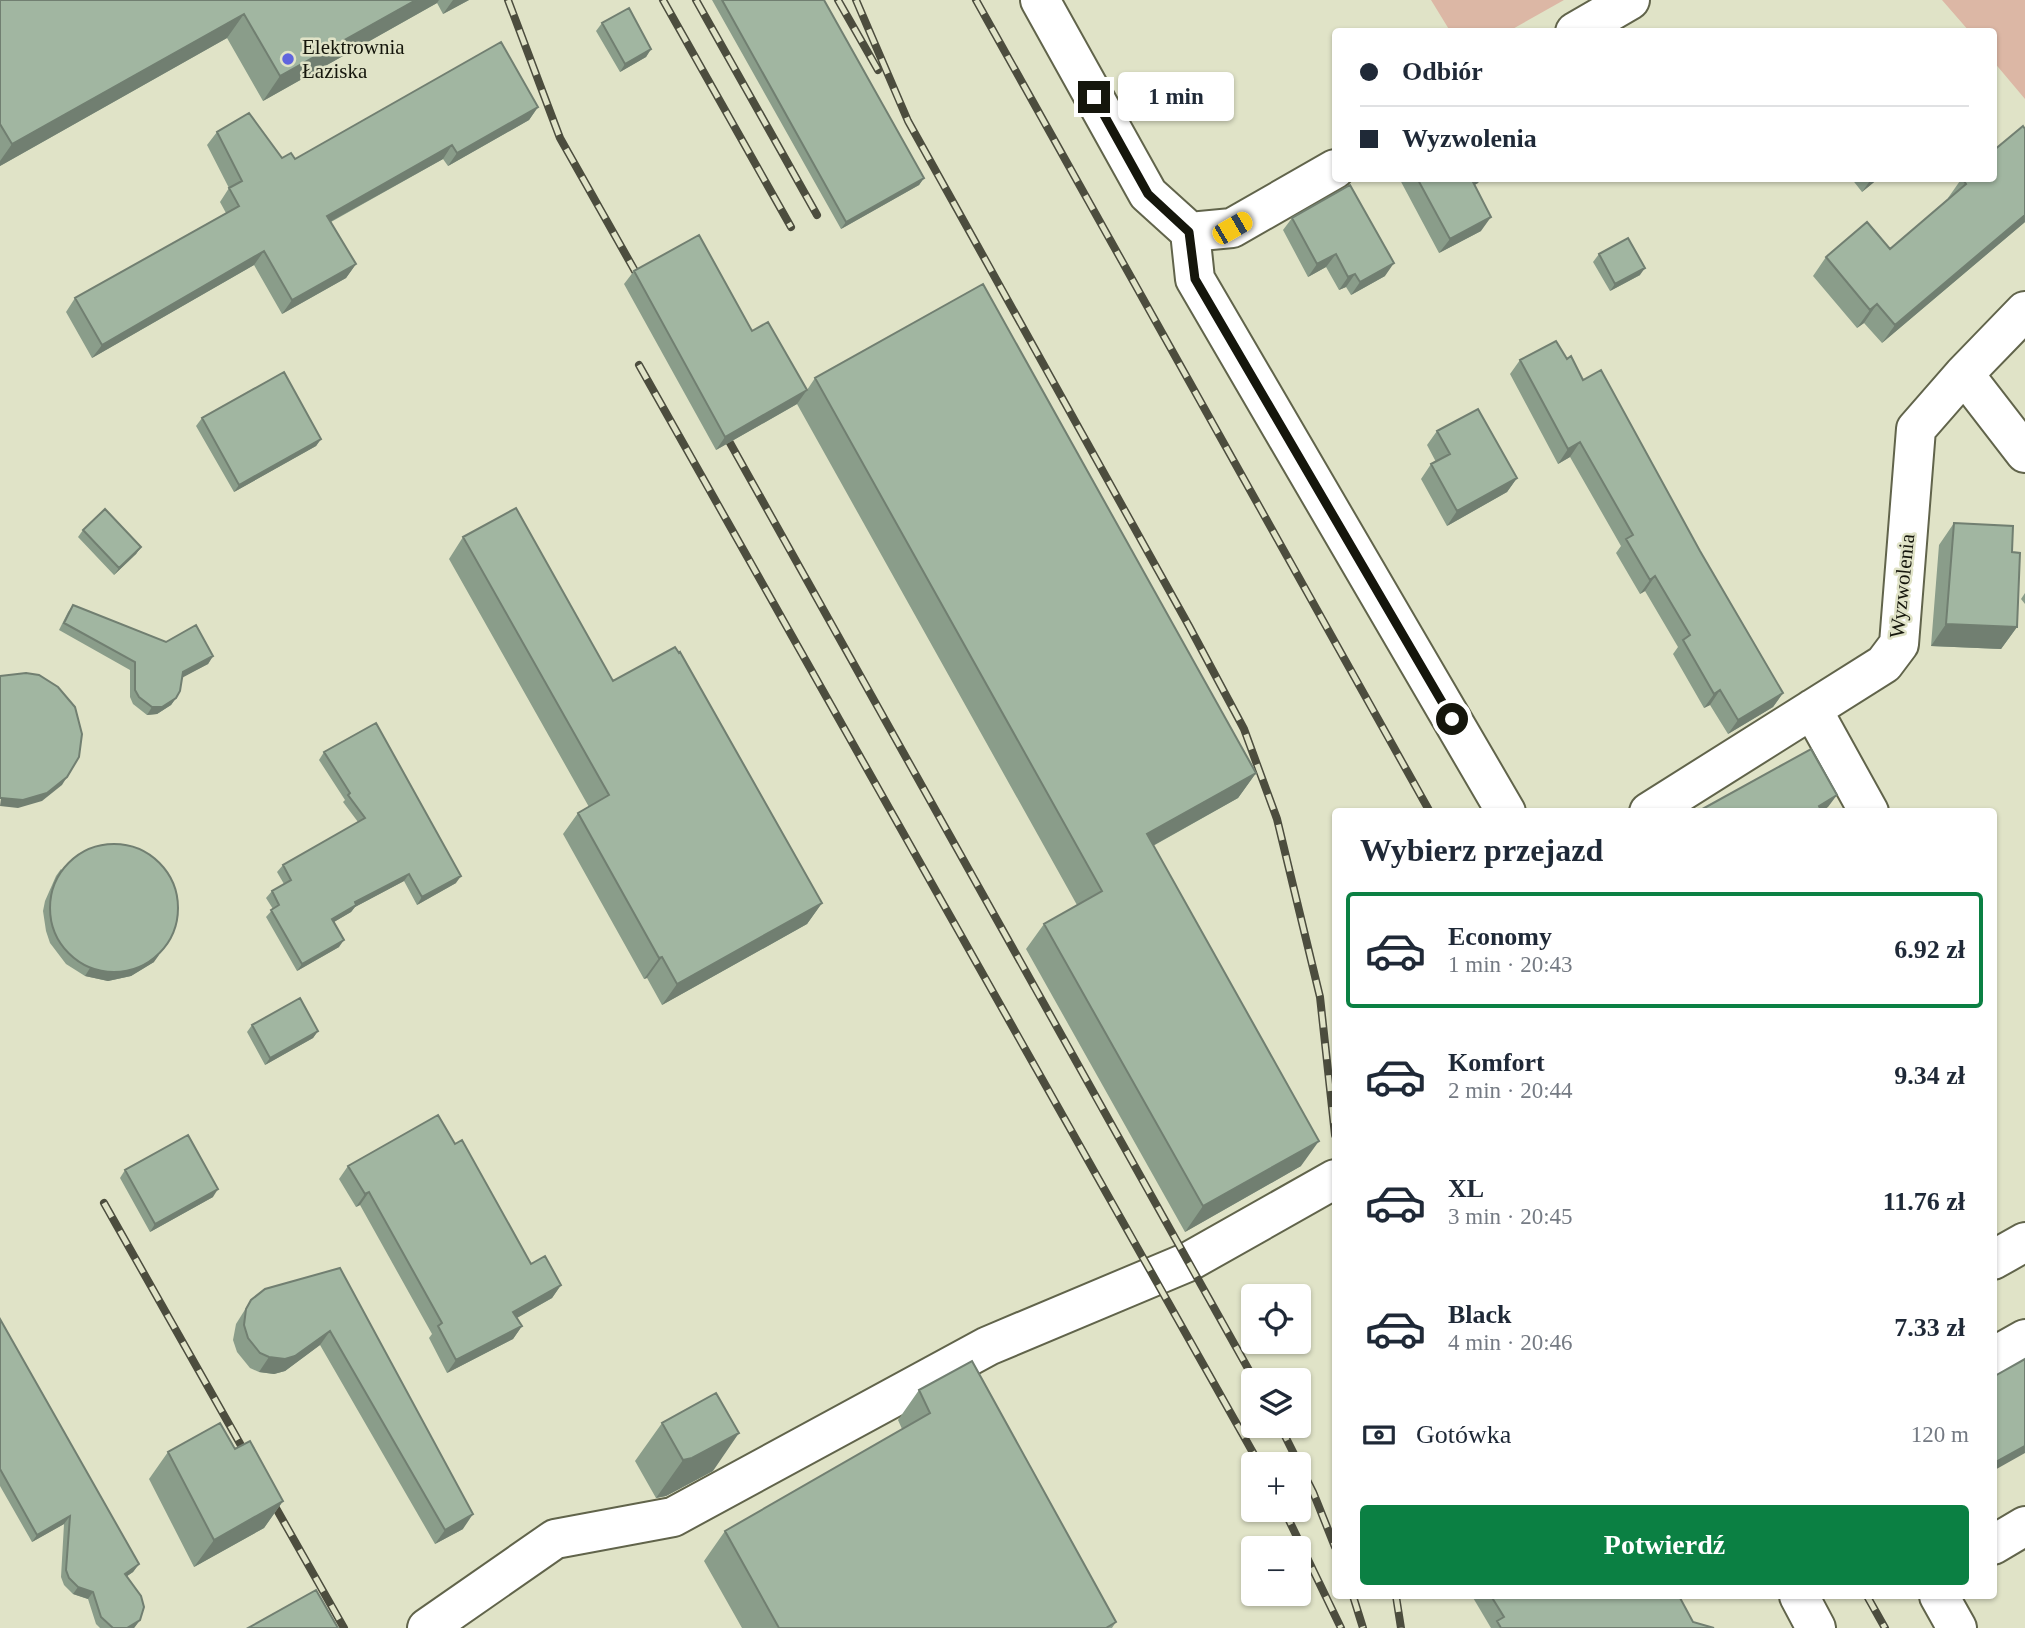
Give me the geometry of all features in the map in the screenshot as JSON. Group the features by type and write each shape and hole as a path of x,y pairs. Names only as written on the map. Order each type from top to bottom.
{"street":[{"path":"1040,0 1148,194 1189,232 1195,279 1504,808"},
{"path":"1582,28 1630,0"},
{"path":"1189,232 1232,228 1332,171"},
{"name":"Wyzwolenia","path":"1655,808 1884,664 1899,644 1916,429 1964,374 2025,312"},
{"path":"1964,374 2025,453"},
{"path":"1812,709 1867,808"},
{"path":"427,1628 555,1539 673,1517 988,1346 1188,1262 1332,1181"},
{"path":"1997,1258 2025,1242"},
{"path":"1997,1355 2025,1339"},
{"path":"1997,1543 2025,1526"},
{"path":"1801,1599 1816,1628"},
{"path":"1940,1599 1957,1628"}],"shaded area":[{"path":"1431,0 1564,0 1514,28 1448,28"},
{"path":"1942,0 2025,0 2025,99 1997,66 1997,28 1966,28"}],"building":[{"path":"0,0 416,0 280,76 244,14 12,144 0,124"},
{"path":"722,0 824,0 924,178 846,222"},
{"path":"629,8 651,49 625,64 602,23"},
{"path":"501,42 538,107 457,153 452,145 327,216 356,264 292,300 264,251 102,345 75,298 239,206 229,188 242,181 217,132 249,113 282,158 291,153 295,159"},
{"path":"2023,126 2025,215 1895,325 1877,304 1870,310 1826,257 1867,222 1890,249 1966,184 1965,182 1997,182 1997,148"},
{"path":"1419,182 1473,182 1491,217 1450,239"},
{"path":"1350,185 1394,263 1360,282 1355,274 1348,277 1336,254 1317,264 1292,218"},
{"path":"699,235 752,331 768,322 807,390 725,437 634,271"},
{"path":"1628,238 1645,268 1615,284 1599,254"},
{"path":"983,284 1256,773 1147,834 1319,1141 1203,1206 1044,924 1102,891 815,378"},
{"path":"1556,341 1567,359 1571,356 1583,380 1601,370 1700,551 1783,693 1738,720 1720,690 1714,694 1683,640 1690,635 1655,576 1650,580 1626,539 1633,535 1580,442 1568,449 1520,360"},
{"path":"284,372 321,439 239,485 202,418"},
{"path":"1478,409 1517,478 1457,511 1431,464 1450,454 1437,431"},
{"path":"516,508 613,681 675,647 680,652 822,903 677,984 662,957 659,958 578,813 609,795 463,537"},
{"path":"105,509 141,547 119,568 83,530"},
{"path":"1954,523 2013,526 2012,552 2020,553 2017,627 1946,624"},
{"path":"73,605 166,642 196,625 213,656 183,672 176,698 162,707 152,707 139,697 135,690 135,662 64,623"},
{"path":"26,673 39,675 58,687 75,707 82,734 79,757 67,777 47,793 23,800 0,798 0,676"},
{"path":"376,723 461,876 422,897 409,874 355,902 356,905 332,919 344,940 302,964 271,910 279,905 272,891 291,880 283,865 365,818 348,795 350,793 324,752"},
{"path":"1811,749 1837,795 1819,806 1820,808 1704,808"},
{"path":"114,844 139,848 160,862 174,883 178,908 174,933 160,954 139,968 114,972 89,968 68,954 54,933 50,908 54,883 68,862 89,848"},
{"path":"300,998 318,1031 270,1058 252,1025"},
{"path":"438,1115 455,1144 462,1140 531,1264 545,1256 561,1285 513,1312 522,1326 456,1360 438,1326 442,1323 369,1192 365,1194 348,1166"},
{"path":"188,1135 218,1189 155,1224 125,1170"},
{"path":"340,1268 473,1514 445,1530 330,1331 295,1356 285,1359 260,1353 248,1338 244,1325 246,1309 251,1300 265,1289"},
{"path":"0,1319 139,1564 125,1574 141,1596 144,1607 140,1620 127,1628 113,1628 101,1617 93,1592 78,1587 69,1578 66,1570 70,1516 37,1535 0,1469"},
{"path":"2025,1359 2025,1446 1997,1461 1997,1375"},
{"path":"972,1361 1116,1622 1106,1628 779,1628 725,1531 930,1413 919,1390"},
{"path":"716,1393 739,1433 692,1458 683,1460 662,1423"},
{"path":"220,1423 235,1449 250,1441 283,1501 214,1540 168,1452"},
{"path":"316,1590 338,1628 248,1628"},
{"path":"1493,1599 1681,1599 1693,1622 1714,1628 1501,1628 1497,1621 1504,1617"}],"railway":[{"path":"508,0 560,138 644,287"},
{"path":"663,0 791,227"},
{"path":"696,0 817,215"},
{"path":"838,0 878,70"},
{"path":"856,0 908,121 1244,729 1277,819 1320,997 1332,1107"},
{"path":"976,0 1428,808"},
{"path":"639,365 1253,1452"},
{"path":"720,425 1248,1368"},
{"path":"104,1203 251,1463"},
{"path":"1286,1438 1313,1492 1332,1540"},
{"path":"268,1494 344,1628"},
{"path":"1290,1522 1341,1628"},
{"path":"1354,1599 1363,1628"},
{"path":"1396,1599 1401,1628"},
{"path":"1869,1599 1885,1628"}],"place":[{"name":"Elektrownia Łaziska","path":"288,59"}],"route":[{"path":"1094,97 1148,194 1189,232 1195,279 1452,719"}]}
